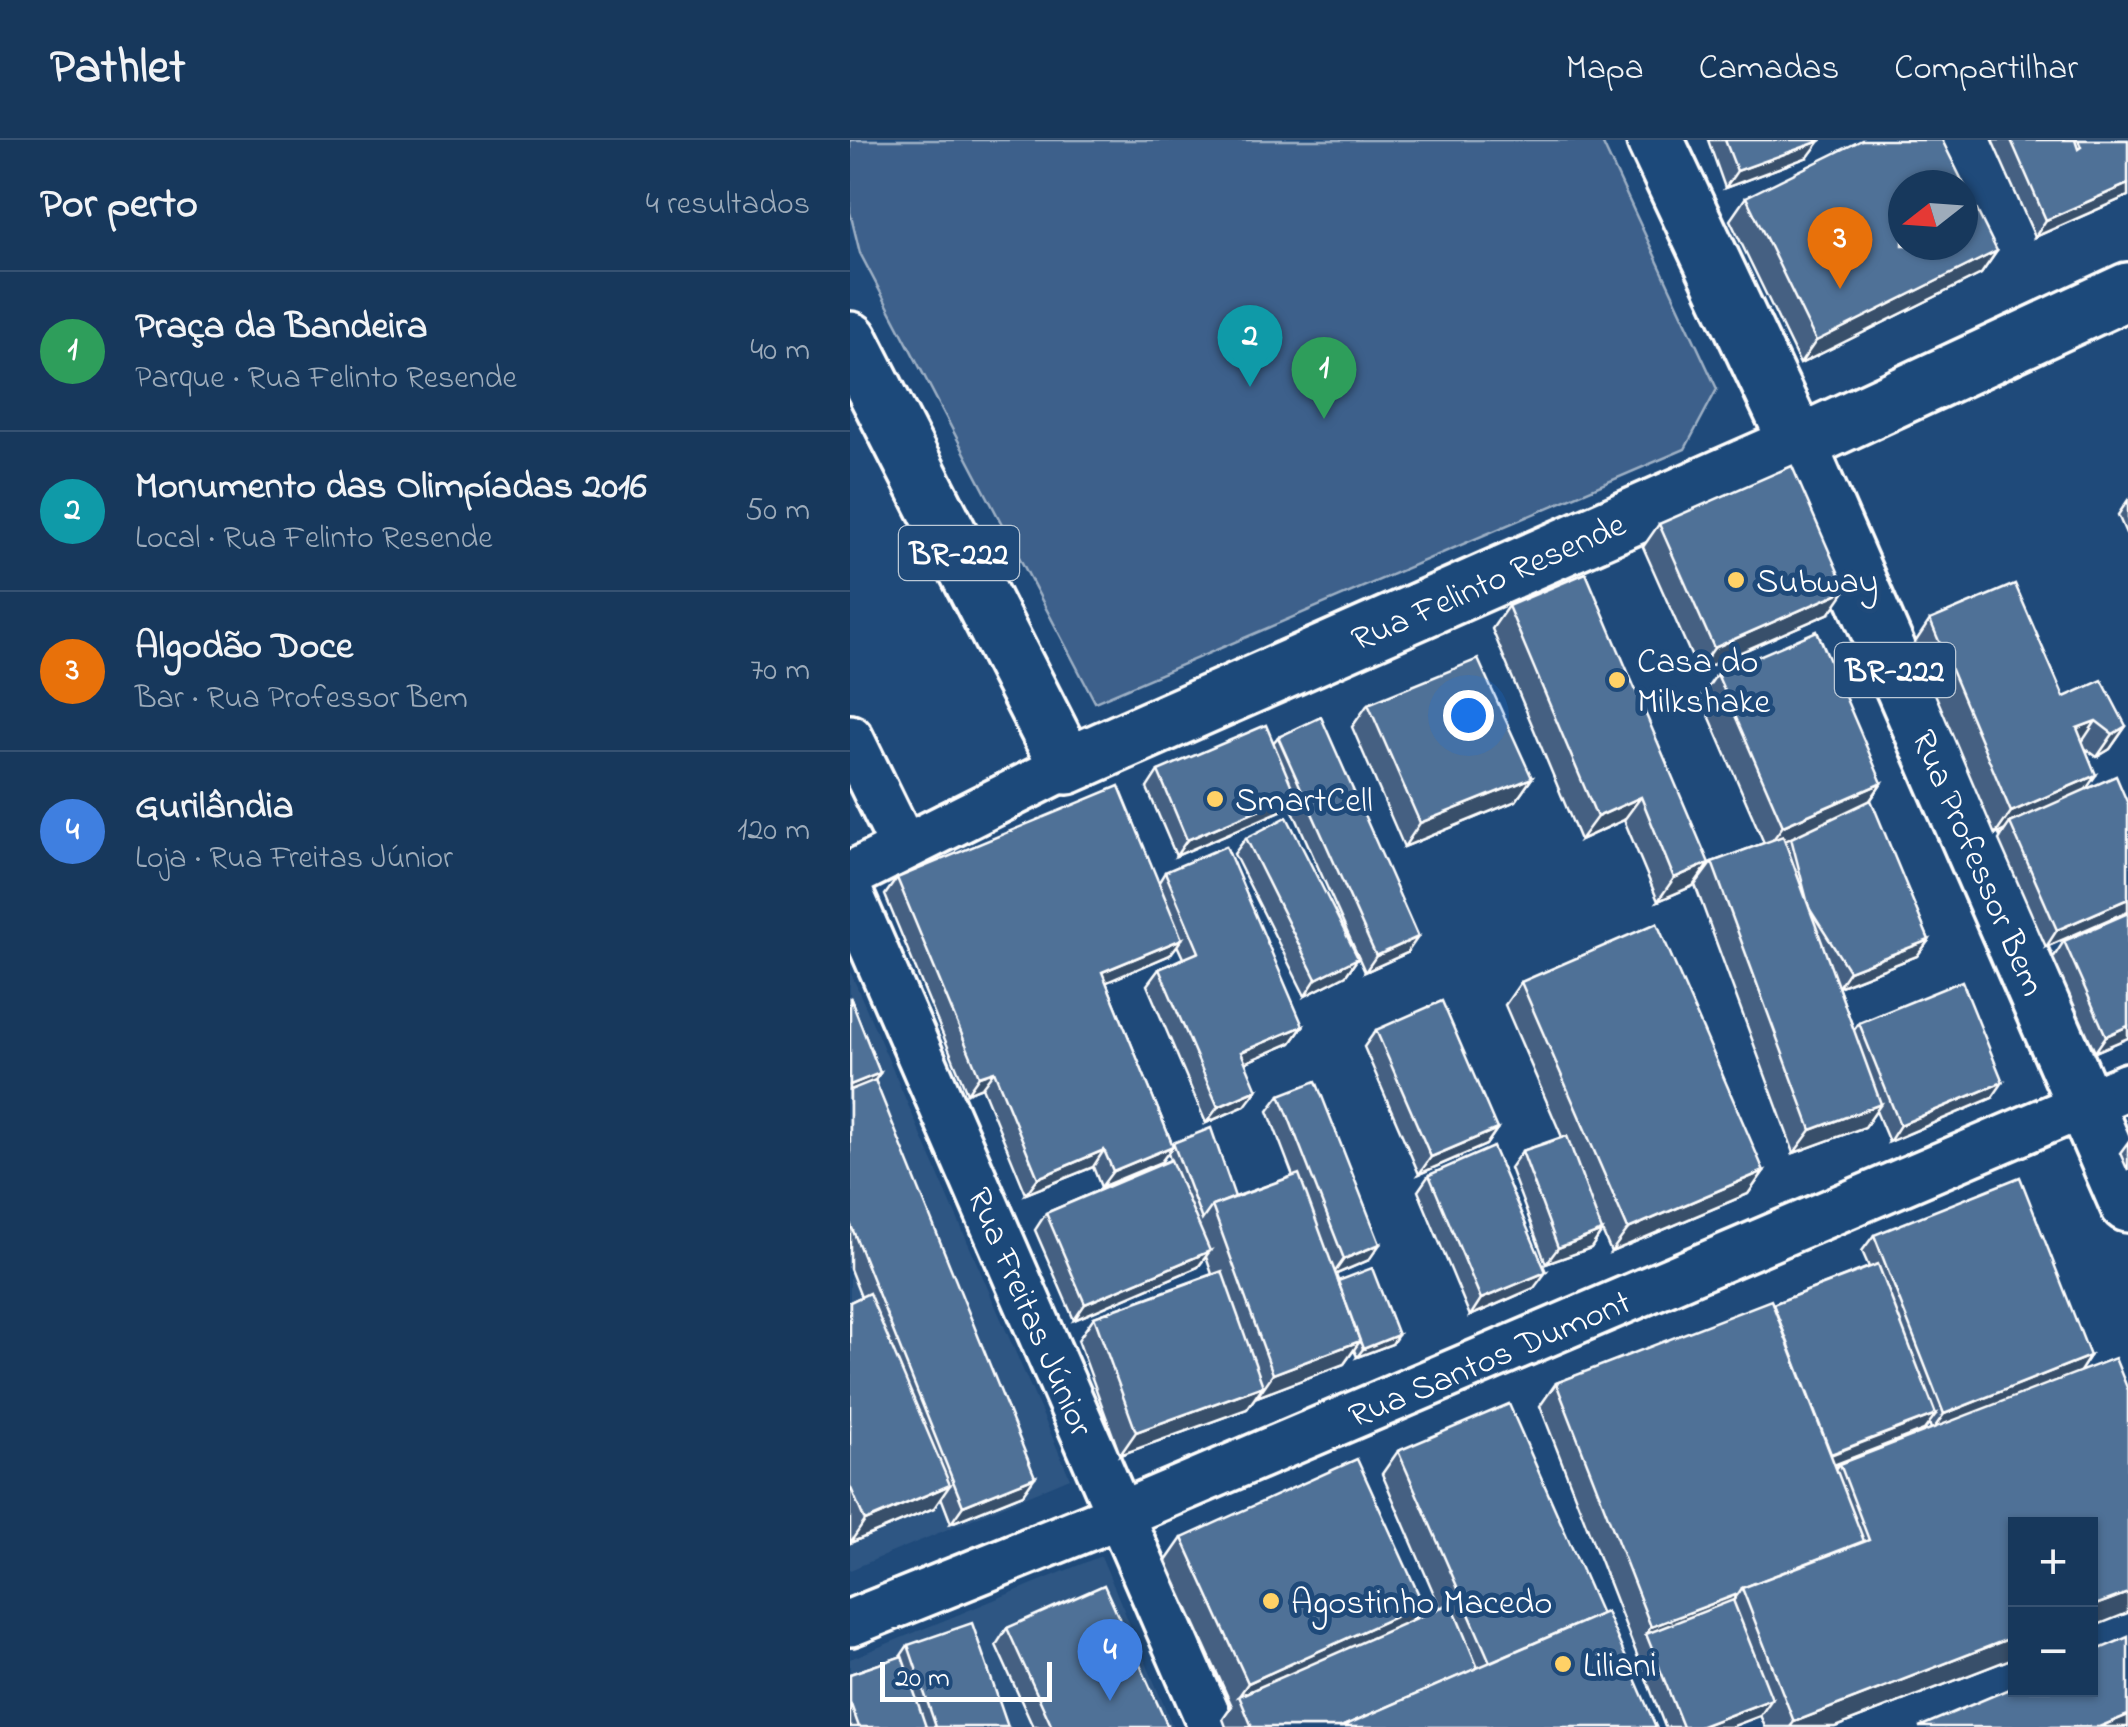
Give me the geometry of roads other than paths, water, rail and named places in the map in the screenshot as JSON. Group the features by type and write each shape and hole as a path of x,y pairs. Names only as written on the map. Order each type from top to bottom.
{"main road":[{"name":"Rua Professor Bem","path":"1654,140 2105,1095 2128,1204"},
{"name":"Rua Felinto Resende","path":"1067,766 1798,444 2128,291"},
{"name":"BR-222","path":"850,340 1067,766"}],"street":[{"path":"850,738 902,846"},
{"name":"Rua Felinto Resende","path":"850,875 1067,766"},
{"name":"Rua Freitas Júnior","path":"850,894 1212,1727"},
{"name":"Rua Santos Dumont","path":"850,1623 1119,1515 2105,1095"}],"place":[{"name":"Algodão Doce","path":"1840,289"},
{"name":"Monumento das Olimpíadas 2016","path":"1250,387"},
{"name":"Praça da Bandeira","path":"1324,419"},
{"name":"Subway","path":"1736,580"},
{"name":"Casa do Milkshake","path":"1617,680"},
{"name":"SmartCell","path":"1215,799"},
{"name":"Agostinho Macedo","path":"1271,1601"},
{"name":"Liliani","path":"1563,1664"},
{"name":"Gurilândia","path":"1110,1701"}]}
